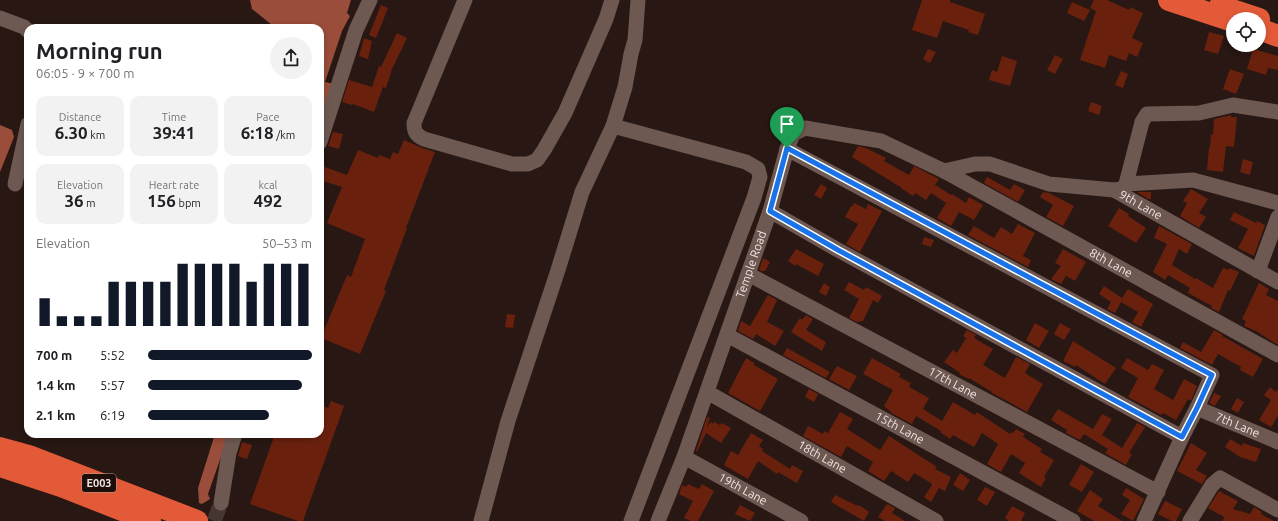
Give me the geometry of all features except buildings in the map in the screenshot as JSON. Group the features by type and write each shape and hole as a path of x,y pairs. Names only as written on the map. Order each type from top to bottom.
{"highway":[{"path":"1169,0 1226,19"},
{"path":"1201,0 1238,12"},
{"path":"1266,22 1278,26"},
{"path":"1266,32 1278,36"},
{"name":"E003","path":"0,448 29,456 197,521"},
{"name":"E003","path":"0,466 61,486 150,521"}],"street":[{"path":"324,130 356,30 370,0"},
{"path":"465,0 414,123 414,131 416,135 424,139 512,164 528,164 537,160 544,150 565,113 606,19 612,0"},
{"path":"481,521 508,421 582,192 613,126 625,87 635,40 638,0"},
{"path":"0,18 24,27"},
{"path":"1278,112 1233,105 1199,113 1147,114 1142,122 1120,187 1193,180 1278,204"},
{"path":"613,126 746,162 758,169 760,177 754,198 631,521"},
{"name":"Temple Road","path":"663,519 770,211 787,148 793,134 805,128 881,142 944,171"},
{"path":"15,184 24,142"},
{"path":"787,148 1212,375 1144,521"},
{"name":"9th Lane","path":"944,171 975,164 990,164 1050,184 1120,187 1278,282"},
{"name":"8th Lane","path":"944,171 1278,354"},
{"path":"770,211 838,250 1182,437"},
{"path":"1258,271 1278,217"},
{"name":"17th Lane","path":"748,274 1158,492"},
{"name":"15th Lane","path":"727,335 1073,521"},
{"name":"18th Lane","path":"707,392 936,521"},
{"name":"7th Lane","path":"1197,408 1278,442"},
{"path":"222,503 229,453 234,438"},
{"name":"19th Lane","path":"684,457 801,521"},
{"path":"1190,521 1212,485 1220,478 1278,510"}],"shaded area":[{"path":"250,0 351,0 347,13 350,16 342,31 325,82 334,84 324,116 324,24 271,24 252,9"},
{"path":"0,125 12,130 14,137 0,172"},
{"path":"214,438 228,438 208,494 210,499 202,504 199,503 198,488"}],"tunnel":[{"path":"214,521 221,503"}],"route":[{"path":"787,148 1212,375 1182,437 838,250 770,211 787,148"}]}
